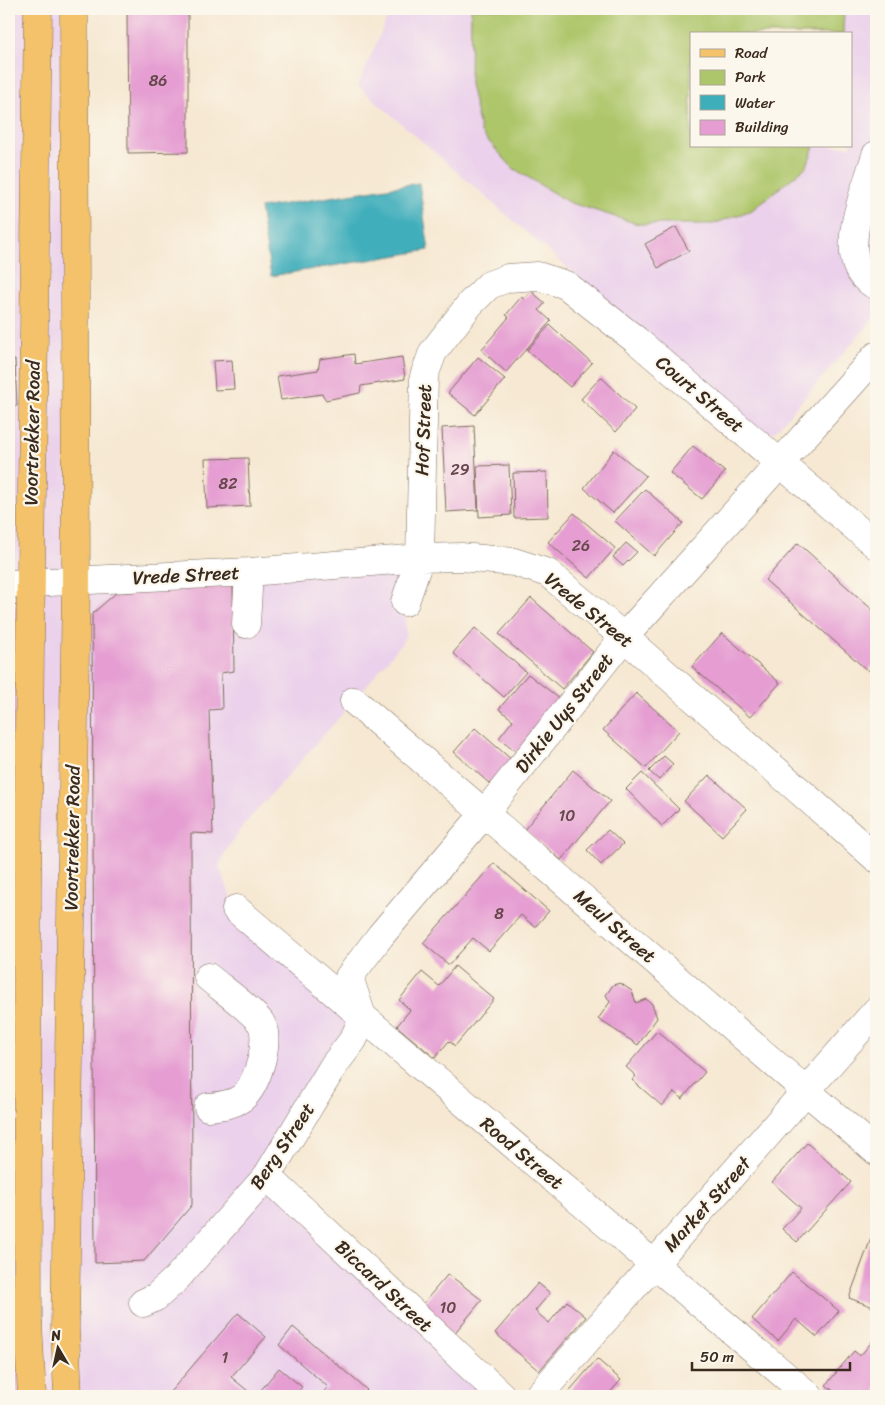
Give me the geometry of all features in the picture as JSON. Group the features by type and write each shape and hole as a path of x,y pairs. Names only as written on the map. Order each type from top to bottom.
{"main road":[{"name":"Voortrekker Road","path":"32,1396 18,1323 19,583 38,9"},
{"name":"Voortrekker Road","path":"68,1396 65,1329 76,582 74,9"}],"street":[{"path":"876,155 855,229 852,254 857,268 872,284 876,285"},
{"name":"Court Street","path":"508,278 538,276 566,285 636,340 876,545"},
{"name":"Hof Street","path":"420,558 424,376 433,352 470,304 489,285 508,278"},
{"name":"Dirkie Uys Street","path":"363,1019 349,976 381,935 484,814 624,636 876,356"},
{"name":"Vrede Street","path":"19,583 76,582 249,572 420,558 460,557 514,562 548,573 624,636 876,858"},
{"path":"406,602 420,558"},
{"path":"246,624 249,572"},
{"name":"Meul Street","path":"354,702 876,1151"},
{"name":"Rood Street","path":"236,909 363,1019 809,1396"},
{"path":"208,977 260,1021 265,1032 264,1057 243,1097 232,1103 208,1107"},
{"name":"Market Street","path":"538,1396 876,1012"},
{"name":"Berg Street","path":"143,1303 156,1297 176,1278 266,1176 334,1065 353,1040 363,1019"},
{"name":"Biccard Street","path":"266,1176 502,1396"}],"shaded area":[{"path":"9,9 74,9 76,582 420,558 405,602 406,634 401,644 354,701 243,826 227,849 219,866 236,909 363,1019 267,1176 502,1396 9,1396"},
{"path":"391,9 876,9 876,316 774,432 759,434 358,86"}],"green space":[{"path":"471,9 844,9 843,32 690,32 690,148 813,148 807,166 752,210 713,224 638,224 568,202 513,168 481,133 470,84"}],"water":[{"path":"419,183 429,250 271,276 260,208"}],"building":[{"path":"127,9 188,9 188,152 128,153"},
{"path":"9,64 12,64 13,153 9,153"},
{"path":"676,227 689,251 658,268 645,244"},
{"path":"531,291 545,303 539,310 551,321 506,372 481,350 509,317 506,315 521,297 524,299"},
{"path":"550,325 592,363 570,387 527,350"},
{"path":"354,354 355,364 402,357 405,379 361,386 360,393 326,400 322,394 281,400 277,376 318,370 320,359"},
{"path":"478,357 505,379 475,415 448,393"},
{"path":"9,360 15,360 17,406 9,406"},
{"path":"232,360 234,389 215,390 213,361"},
{"path":"601,377 635,409 616,432 581,399"},
{"path":"474,426 478,510 446,512 442,428"},
{"path":"693,446 725,472 702,499 670,473"},
{"path":"614,450 646,476 613,513 584,488"},
{"path":"248,458 250,506 207,508 205,459"},
{"path":"509,465 511,515 479,517 477,466"},
{"path":"547,472 548,517 514,518 513,473"},
{"path":"645,489 683,523 654,556 615,521"},
{"path":"574,513 615,548 589,578 548,542"},
{"path":"626,543 637,552 623,566 613,557"},
{"path":"798,543 876,613 876,662 868,671 765,580"},
{"path":"233,584 234,671 221,673 222,709 209,710 213,834 191,833 192,1205 144,1261 95,1263 92,614 116,593"},
{"path":"531,598 593,652 562,689 499,634"},
{"path":"19,605 20,663 9,663 9,606"},
{"path":"475,628 526,672 504,697 453,653"},
{"path":"722,633 780,683 750,717 692,667"},
{"path":"15,667 16,731 9,732 9,668"},
{"path":"528,674 560,699 517,752 499,738 513,720 499,709"},
{"path":"636,693 679,731 646,768 603,730"},
{"path":"475,728 512,760 490,784 454,752"},
{"path":"9,742 25,742 26,805 9,805"},
{"path":"664,756 673,764 659,780 649,771"},
{"path":"573,770 610,801 561,860 524,830"},
{"path":"642,773 679,809 662,826 626,789"},
{"path":"709,775 747,809 722,836 684,801"},
{"path":"9,807 26,807 26,871 9,871"},
{"path":"608,830 623,844 601,865 587,850"},
{"path":"494,863 549,911 535,927 521,915 489,951 473,938 449,965 423,943"},
{"path":"9,876 17,876 17,928 9,928"},
{"path":"9,957 13,957 14,1013 9,1014"},
{"path":"455,966 494,999 455,1046 449,1041 435,1058 397,1026 410,1010 399,1000 422,972 439,986"},
{"path":"620,983 632,991 636,1003 646,999 652,1004 657,1018 638,1045 598,1019 610,1002 606,995 613,985"},
{"path":"657,1031 705,1072 682,1099 674,1092 662,1106 632,1080 636,1076 626,1067"},
{"path":"9,1079 17,1079 19,1156 9,1156"},
{"path":"807,1143 851,1182 797,1242 782,1229 801,1208 772,1182"},
{"path":"9,1223 15,1223 18,1285 9,1285"},
{"path":"873,1233 876,1235 876,1308 849,1298"},
{"path":"792,1272 839,1311 817,1337 796,1319 778,1341 752,1319"},
{"path":"448,1274 482,1300 448,1341 415,1313"},
{"path":"538,1283 550,1293 535,1311 549,1323 567,1301 586,1317 539,1371 495,1333"},
{"path":"238,1313 266,1337 231,1377 254,1396 175,1396 170,1392"},
{"path":"293,1327 367,1390 361,1396 320,1396 328,1387 279,1345"},
{"path":"9,1331 24,1331 25,1396 9,1396"},
{"path":"876,1337 876,1396 839,1396 826,1385 854,1351 860,1356"},
{"path":"597,1359 621,1380 607,1396 565,1396"},
{"path":"279,1368 302,1387 294,1396 256,1396"}]}
